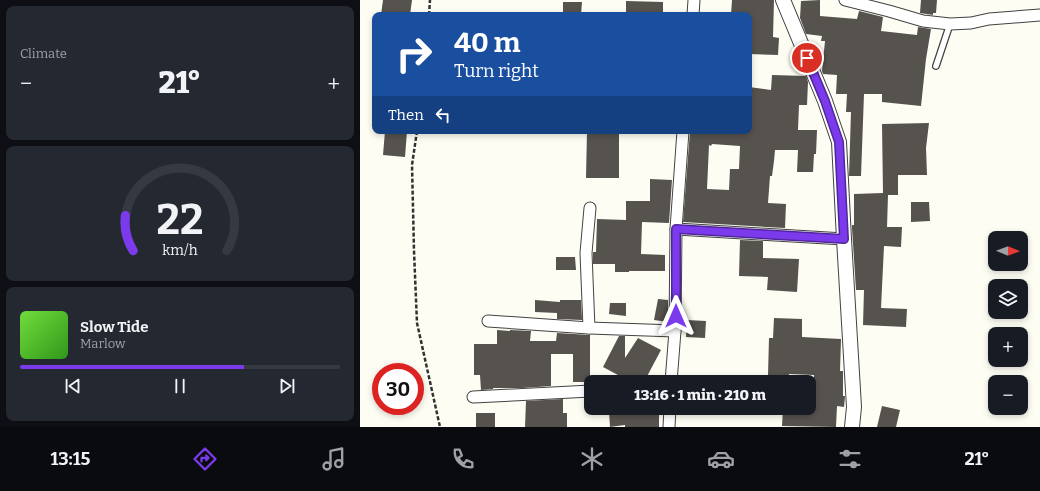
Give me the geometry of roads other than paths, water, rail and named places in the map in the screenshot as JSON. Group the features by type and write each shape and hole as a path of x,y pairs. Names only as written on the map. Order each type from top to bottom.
{"street":[{"path":"693,12 694,0"},
{"path":"783,0 825,101 839,142 854,407 852,427"},
{"path":"844,0 850,0 889,10 923,21 950,24 1040,15"},
{"path":"672,375 675,331 676,229 684,134"},
{"path":"589,328 586,253 590,208"},
{"path":"676,229 844,239"},
{"path":"488,321 589,328 675,331"},
{"path":"473,397 584,392"},
{"path":"669,427 670,415"}],"lane":[{"path":"936,66 950,24"}]}
